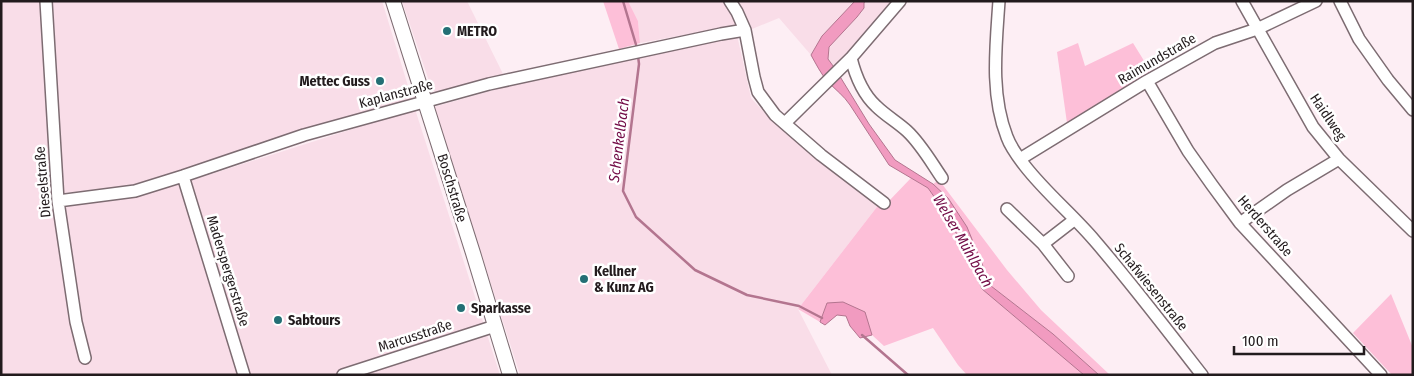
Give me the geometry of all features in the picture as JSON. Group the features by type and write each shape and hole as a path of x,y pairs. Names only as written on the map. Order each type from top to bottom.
{"main road":[{"name":"Boschstraße","path":"393,1 510,375"}],"street":[{"name":"Dieselstraße","path":"46,1 58,201 76,322 85,358"},
{"path":"730,1 745,30 758,92 775,115 821,155 884,204"},
{"path":"785,123 852,58 900,1"},
{"name":"Schafwiesenstraße","path":"999,1 995,81 1001,117 1012,149 1038,183 1094,239 1202,375"},
{"name":"Haidlweg","path":"1242,1 1313,127 1339,159 1413,231"},
{"name":"Raimundstraße","path":"1020,159 1147,81 1215,43 1258,28 1316,1"},
{"path":"1340,1 1359,38 1388,80 1413,110"},
{"name":"Kaplanstraße","path":"58,201 135,191 304,135 490,84 745,30"},
{"path":"852,58 854,70 866,95 875,106 907,131 921,147 942,178"},
{"name":"Herderstraße","path":"1147,81 1188,151 1240,223 1380,375"},
{"path":"1240,223 1287,190 1339,159"},
{"name":"Maderspergerstraße","path":"183,176 244,375"},
{"path":"1008,210 1043,244 1068,276"},
{"path":"1043,244 1074,220"},
{"name":"Marcusstraße","path":"343,375 495,326"}],"shaded area":[{"path":"1,1 44,1 55,205 123,197 180,184 415,109 500,375 1,375"},
{"path":"53,1 382,1 412,99 154,182 112,189 63,193"},
{"name":"METRO","path":"402,1 467,1 504,76 440,94 432,90"},
{"path":"603,1 628,1 638,21 640,43 619,49"},
{"path":"628,1 725,1 738,25 640,43 638,21"},
{"path":"738,1 855,1 822,36 811,55 779,18 752,29"},
{"path":"865,1 894,1 836,70 828,59 829,47 857,17 864,8"},
{"path":"737,35 751,98 772,121 880,203 798,309 832,375 520,375 434,107 571,68"},
{"path":"1078,43 1085,66 1133,43 1151,72 1067,123 1057,52"},
{"path":"911,178 928,188 940,205 959,238 982,289 1084,375 967,375 933,328 884,346 872,335 869,327 827,303 820,322 798,309 880,203 887,203"},
{"path":"939,180 1007,270 1041,310 1110,375 1099,375 1053,334 991,286 967,227 948,198 933,184"},
{"path":"1391,294 1413,348 1413,375 1392,375 1353,333"}],"water":[{"name":"Welser Mühlbach","path":"855,1 865,1 864,8 829,47 828,59 869,124 895,160 933,184 948,198 967,227 991,286 1053,334 1099,375 1084,375 982,289 959,238 928,188 889,165 848,102 821,72 811,55 822,36"},
{"path":"843,302 865,312 872,335 860,338 850,326 846,316 837,315 825,325 820,322 827,303"}],"waterway":[{"name":"Schenkelbach","path":"623,1 637,48"},
{"name":"Schenkelbach","path":"638,56 639,64 623,191 636,217 695,270 747,295 799,306 822,318"},
{"name":"Schenkelbach","path":"862,335 908,375"}],"place":[{"name":"METRO","path":"447,31"},
{"name":"Mettec Guss","path":"380,81"},
{"name":"Kellner & Kunz AG","path":"584,279"},
{"name":"Sparkasse","path":"461,308"},
{"name":"Sabtours","path":"278,320"}]}
